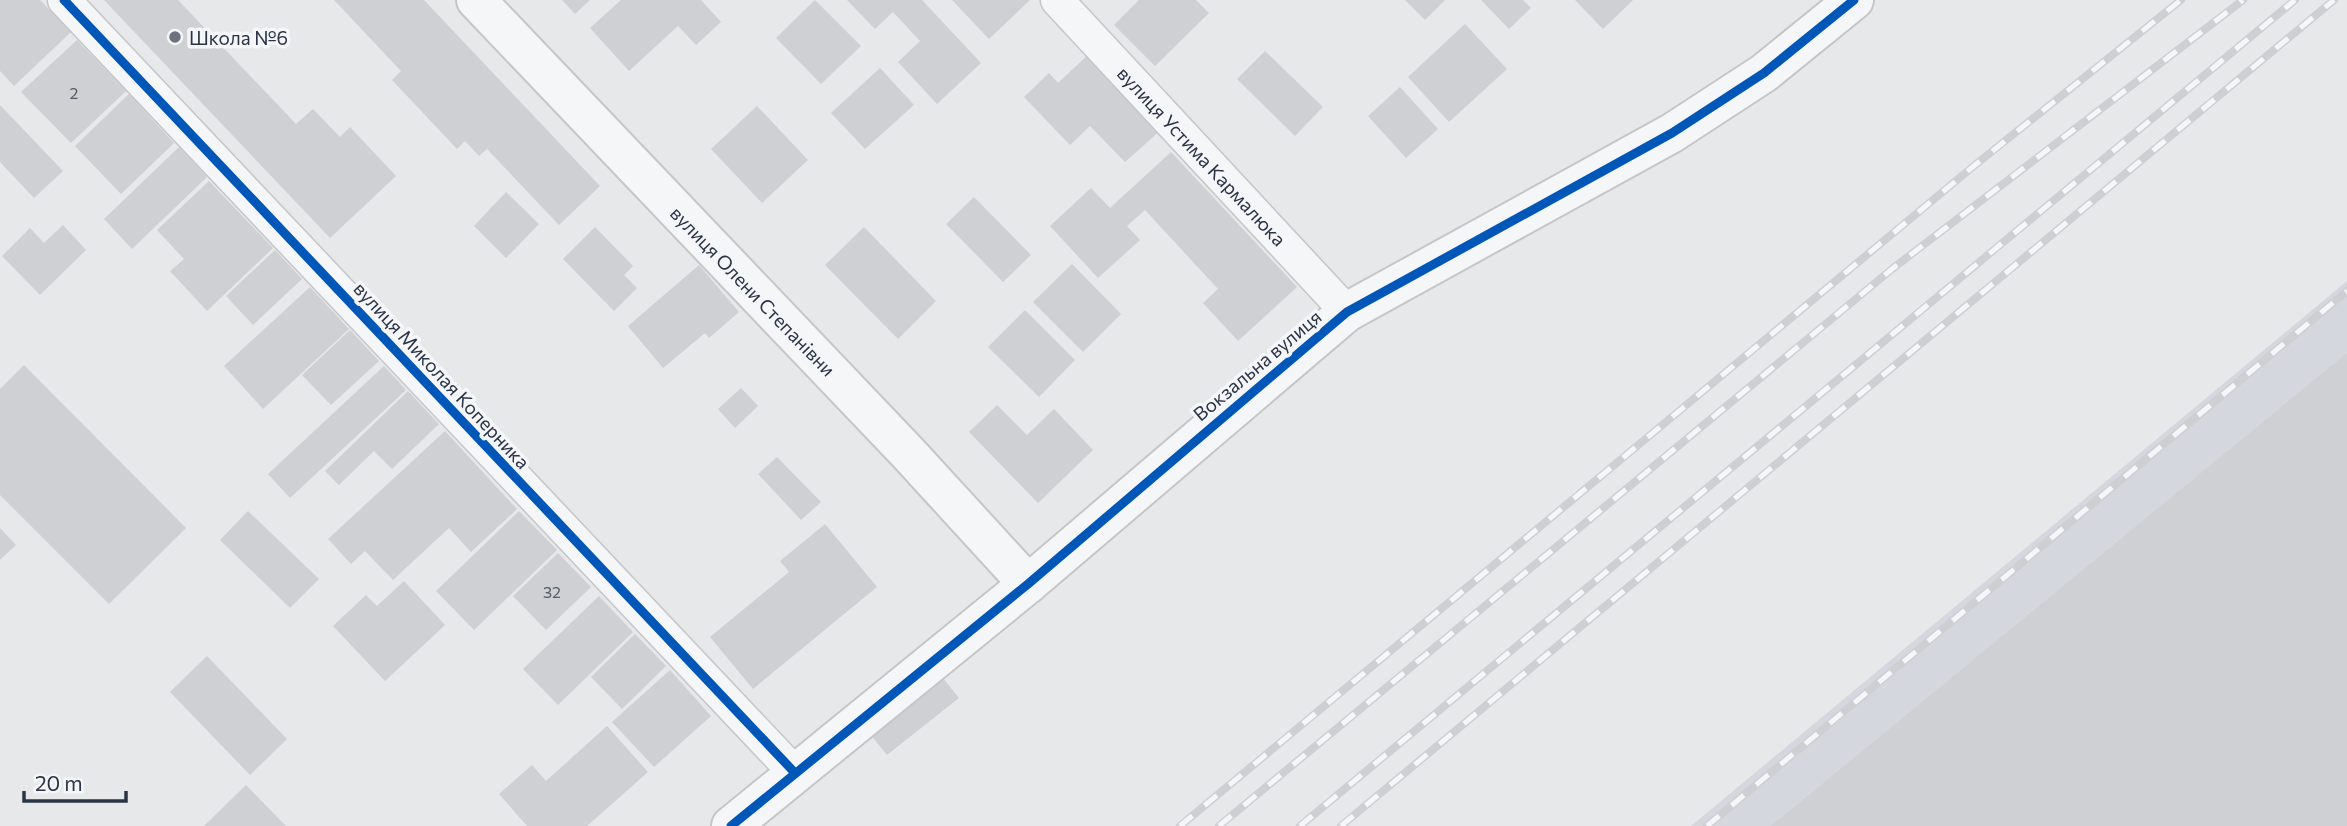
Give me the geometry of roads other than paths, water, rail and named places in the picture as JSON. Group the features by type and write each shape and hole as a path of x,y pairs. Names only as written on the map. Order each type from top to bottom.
{"street":[{"name":"вулиця Миколая Коперника","path":"64,0 795,773"},
{"name":"вулиця Олени Степанівни","path":"477,0 1028,583"},
{"name":"вулиця Устима Кармалюка","path":"1057,0 1347,312"},
{"name":"Вокзальна вулиця","path":"731,826 1028,583 1347,312 1672,133 1764,74 1854,0"}],"railway":[{"path":"1180,826 1975,165 2181,0"},
{"path":"1219,826 1892,269 2243,0"},
{"path":"1300,826 2295,0"},
{"path":"1341,826 2334,0"},
{"path":"1707,826 2347,291"}],"place":[{"name":"Школа №6","path":"175,37"}]}
